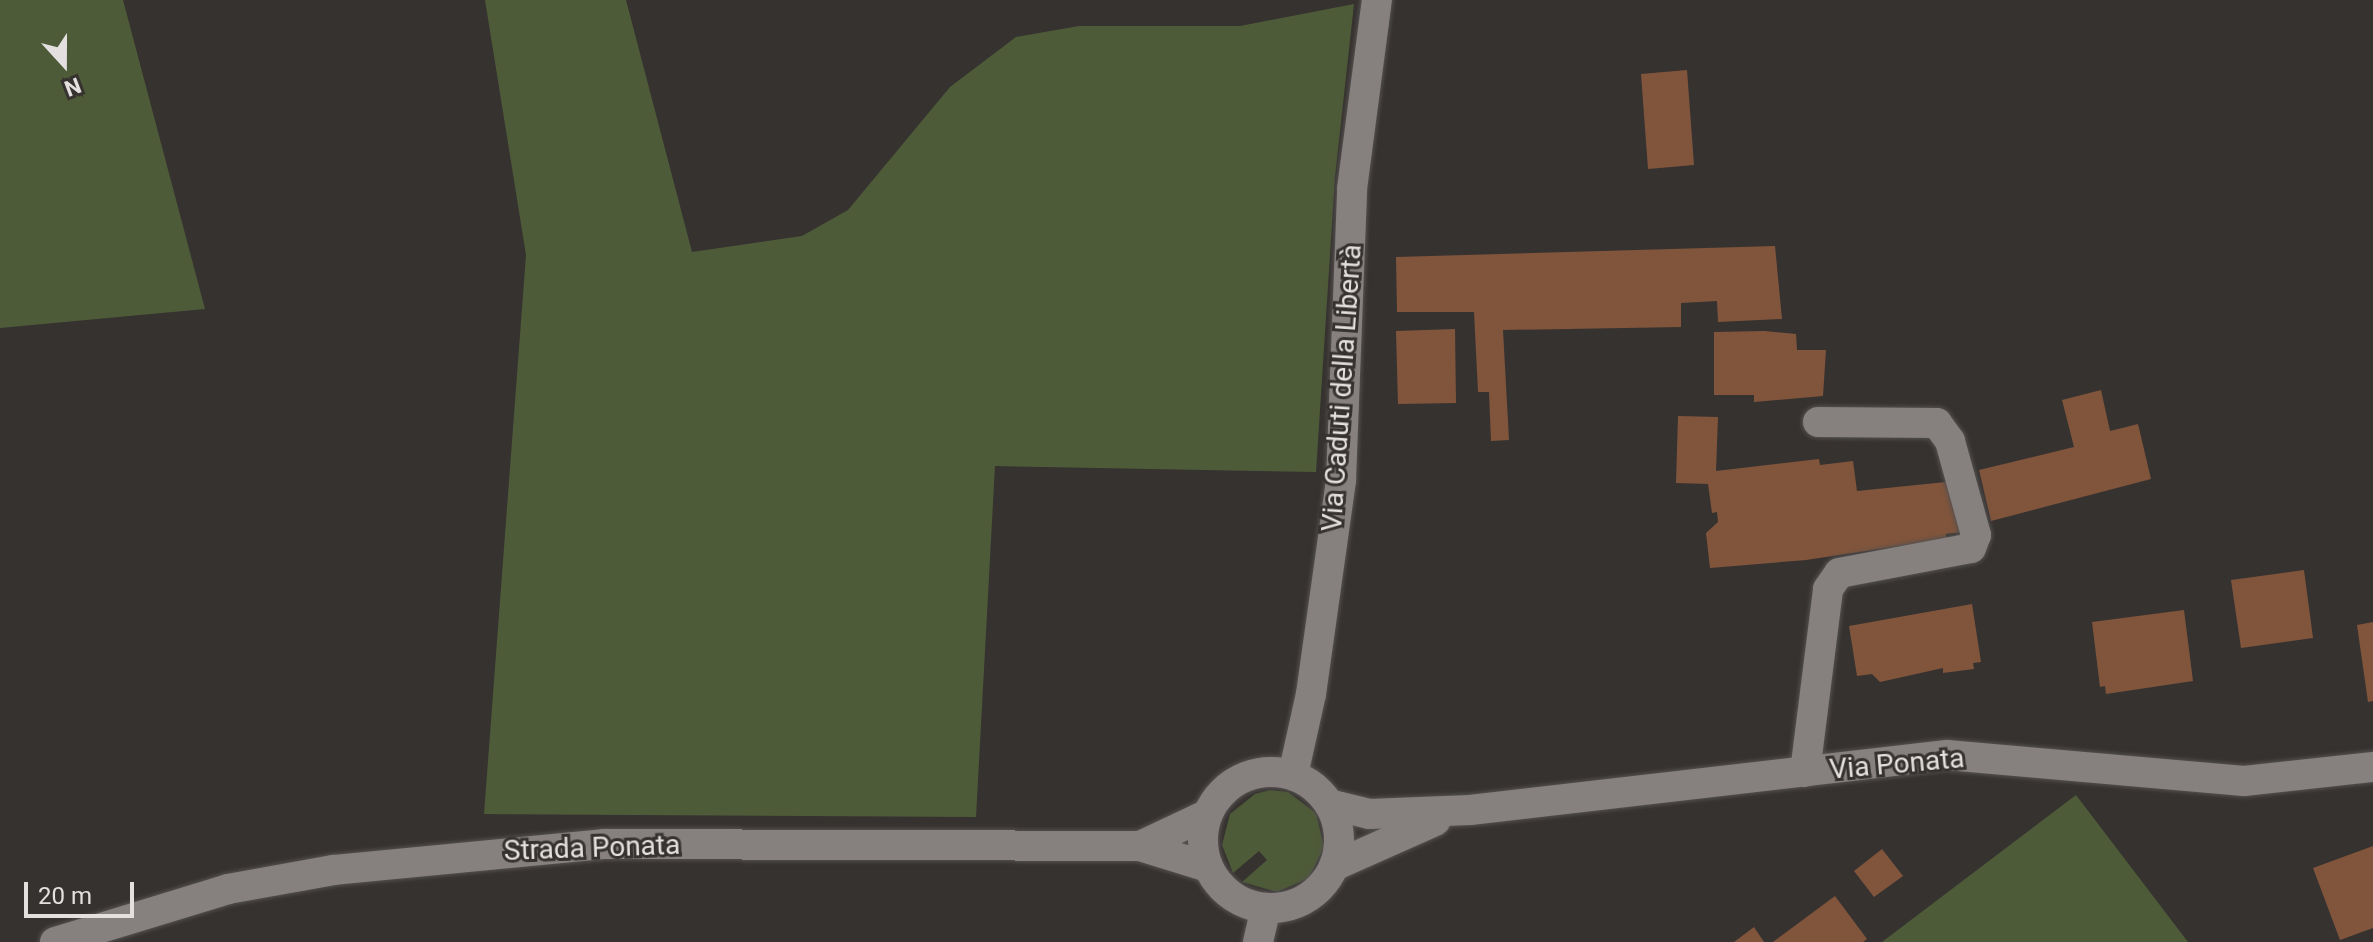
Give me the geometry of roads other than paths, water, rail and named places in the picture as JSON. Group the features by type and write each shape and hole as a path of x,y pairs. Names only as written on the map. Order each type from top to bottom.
{"street":[{"name":"Via Caduti della Libertà","path":"1293,775 1311,694 1341,480 1352,189 1377,0"},
{"path":"1805,772 1828,589 1839,573 1971,548 1976,535 1950,441 1937,423 1818,422"},
{"name":"Via Ponata","path":"1329,804 1369,814 1470,810 1947,755 2244,781 2373,767"},
{"path":"1262,772 1293,775 1314,786 1329,804 1340,845 1334,866 1307,898 1266,908 1231,896 1208,867 1203,831 1208,814 1233,782 1262,772"},
{"name":"Via Ponata","path":"1334,866 1400,833 1470,810"},
{"name":"Strada Ponata","path":"1140,846 1208,814"},
{"name":"Strada Ponata","path":"55,942 228,889 334,870 470,854 604,844 1140,846 1208,867"},
{"path":"1258,942 1266,908"}]}
